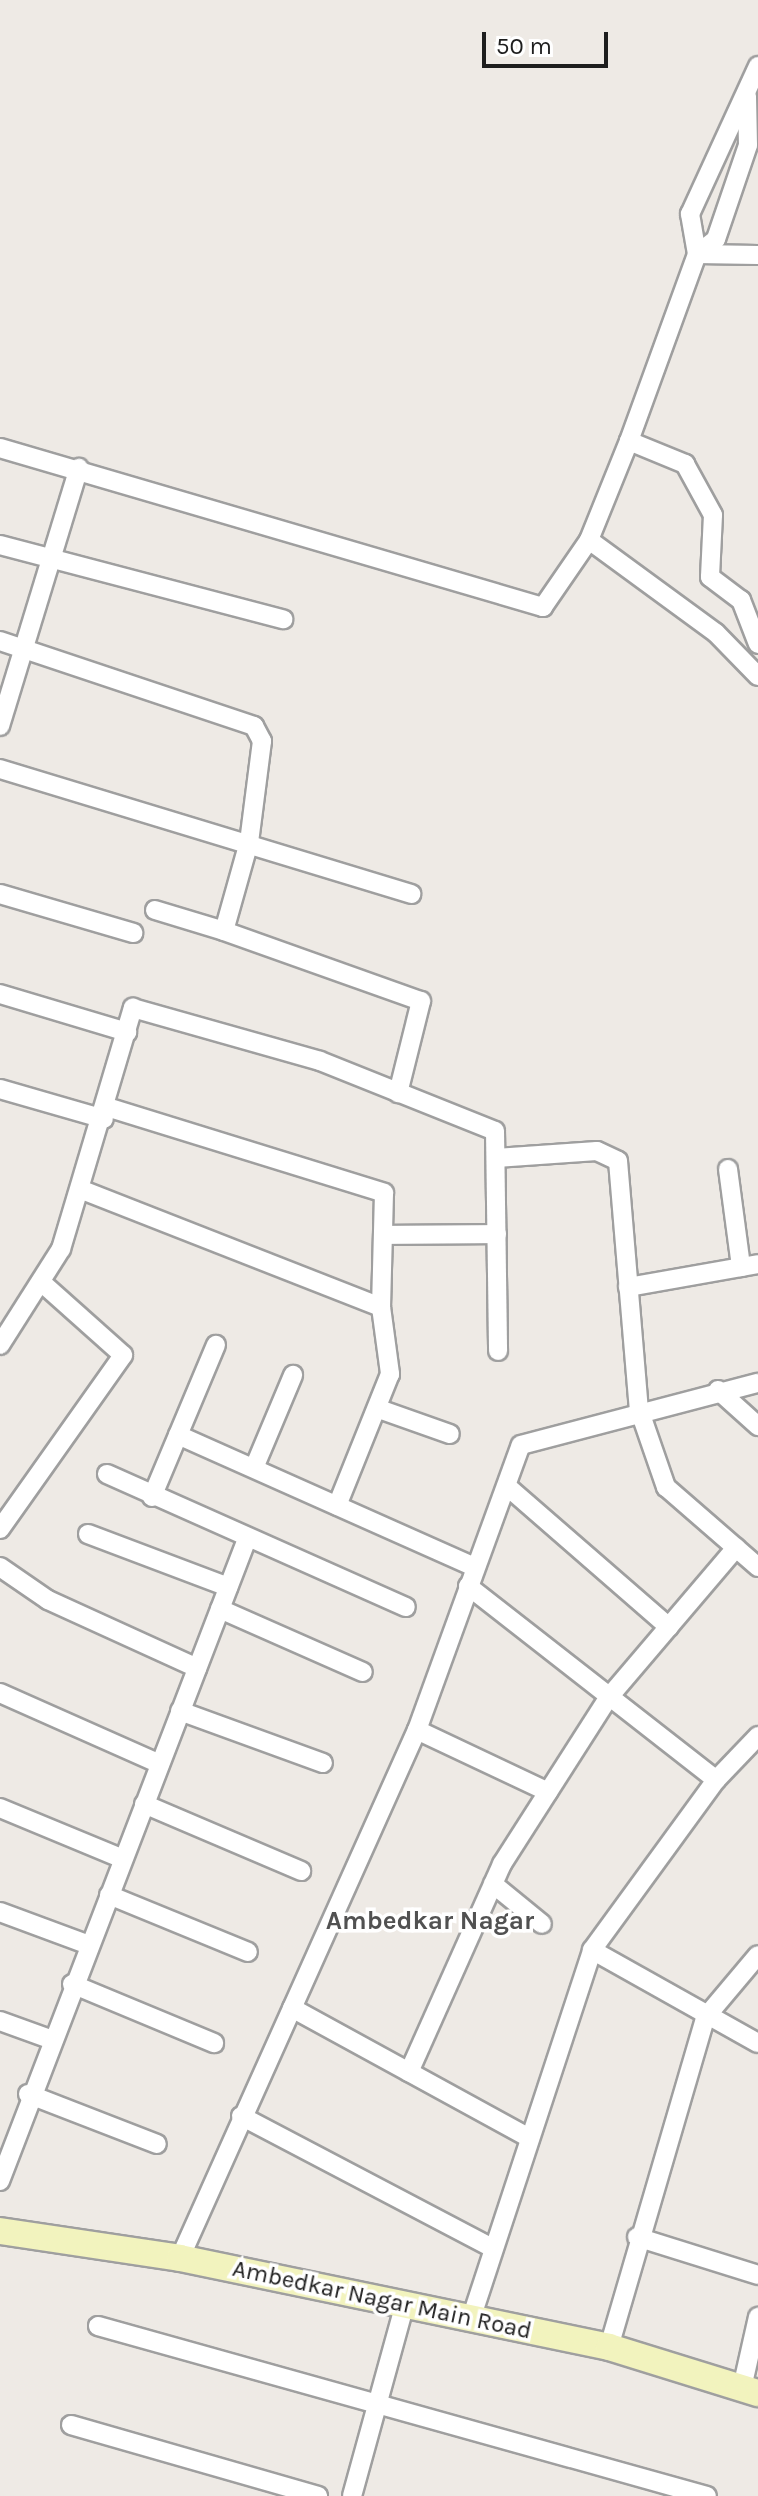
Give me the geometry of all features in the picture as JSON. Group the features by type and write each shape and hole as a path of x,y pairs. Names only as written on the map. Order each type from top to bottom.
{"street":[{"path":"0,448 79,468 519,605 543,607 589,540 629,441 697,254 690,214 758,66"},
{"path":"697,254 716,239 753,132 747,94"},
{"path":"697,254 758,255"},
{"path":"629,441 685,464 713,515 710,577 741,600 758,644"},
{"path":"0,726 79,468"},
{"path":"589,540 716,633 758,676"},
{"path":"0,545 283,619"},
{"path":"0,641 254,726 262,741 249,842 224,931"},
{"path":"0,769 249,842 411,894"},
{"path":"0,894 133,933"},
{"path":"155,910 224,931 421,1001 398,1093"},
{"path":"0,994 127,1032"},
{"path":"0,1345 41,1282 82,1190 133,1008 320,1061 495,1131 498,1351"},
{"path":"0,1089 105,1113 384,1193 381,1307 390,1374 379,1409 337,1506"},
{"path":"496,1158 597,1151 618,1161 639,1409 666,1487 758,1567"},
{"path":"628,1287 750,1265 728,1169"},
{"path":"82,1190 381,1307"},
{"path":"383,1235 497,1234"},
{"path":"0,1529 123,1355 41,1282"},
{"path":"152,1497 216,1345"},
{"path":"254,1468 293,1375"},
{"path":"180,2258 241,2116 417,1730 474,1567 509,1488 521,1445 639,1409 758,1383"},
{"path":"718,1390 758,1426"},
{"path":"379,1409 450,1434"},
{"path":"178,1435 474,1567"},
{"path":"107,1474 152,1497 406,1607"},
{"path":"509,1488 669,1627"},
{"path":"88,1534 228,1587"},
{"path":"0,2181 28,2094 247,1539"},
{"path":"409,2072 493,1884 548,1792 609,1697 736,1548"},
{"path":"0,1567 48,1600 197,1668"},
{"path":"468,1586 716,1780"},
{"path":"220,1609 363,1672"},
{"path":"0,1693 160,1764"},
{"path":"180,1711 323,1763"},
{"path":"417,1730 548,1792"},
{"path":"471,2319 490,2247 592,1950 716,1780 758,1736"},
{"path":"144,1804 301,1871"},
{"path":"0,1808 123,1859"},
{"path":"493,1884 542,1924"},
{"path":"109,1895 248,1952"},
{"path":"0,1912 89,1945"},
{"path":"592,1950 705,2018 758,2043"},
{"path":"609,2347 637,2237 705,2018 758,1955"},
{"path":"72,1984 214,2043"},
{"path":"292,2008 529,2138"},
{"path":"0,2021 50,2039"},
{"path":"28,2094 157,2144"},
{"path":"241,2116 490,2247"},
{"name":"Ambedkar Nagar Main Road","path":"0,2231 180,2258 609,2347 750,2391"},
{"path":"637,2237 758,2275"},
{"path":"352,2496 405,2304"},
{"path":"750,2391 758,2317"},
{"path":"98,2326 707,2496"},
{"path":"71,2425 318,2496"}],"district":[{"name":"Ambedkar Nagar","path":"430,1921"}]}
